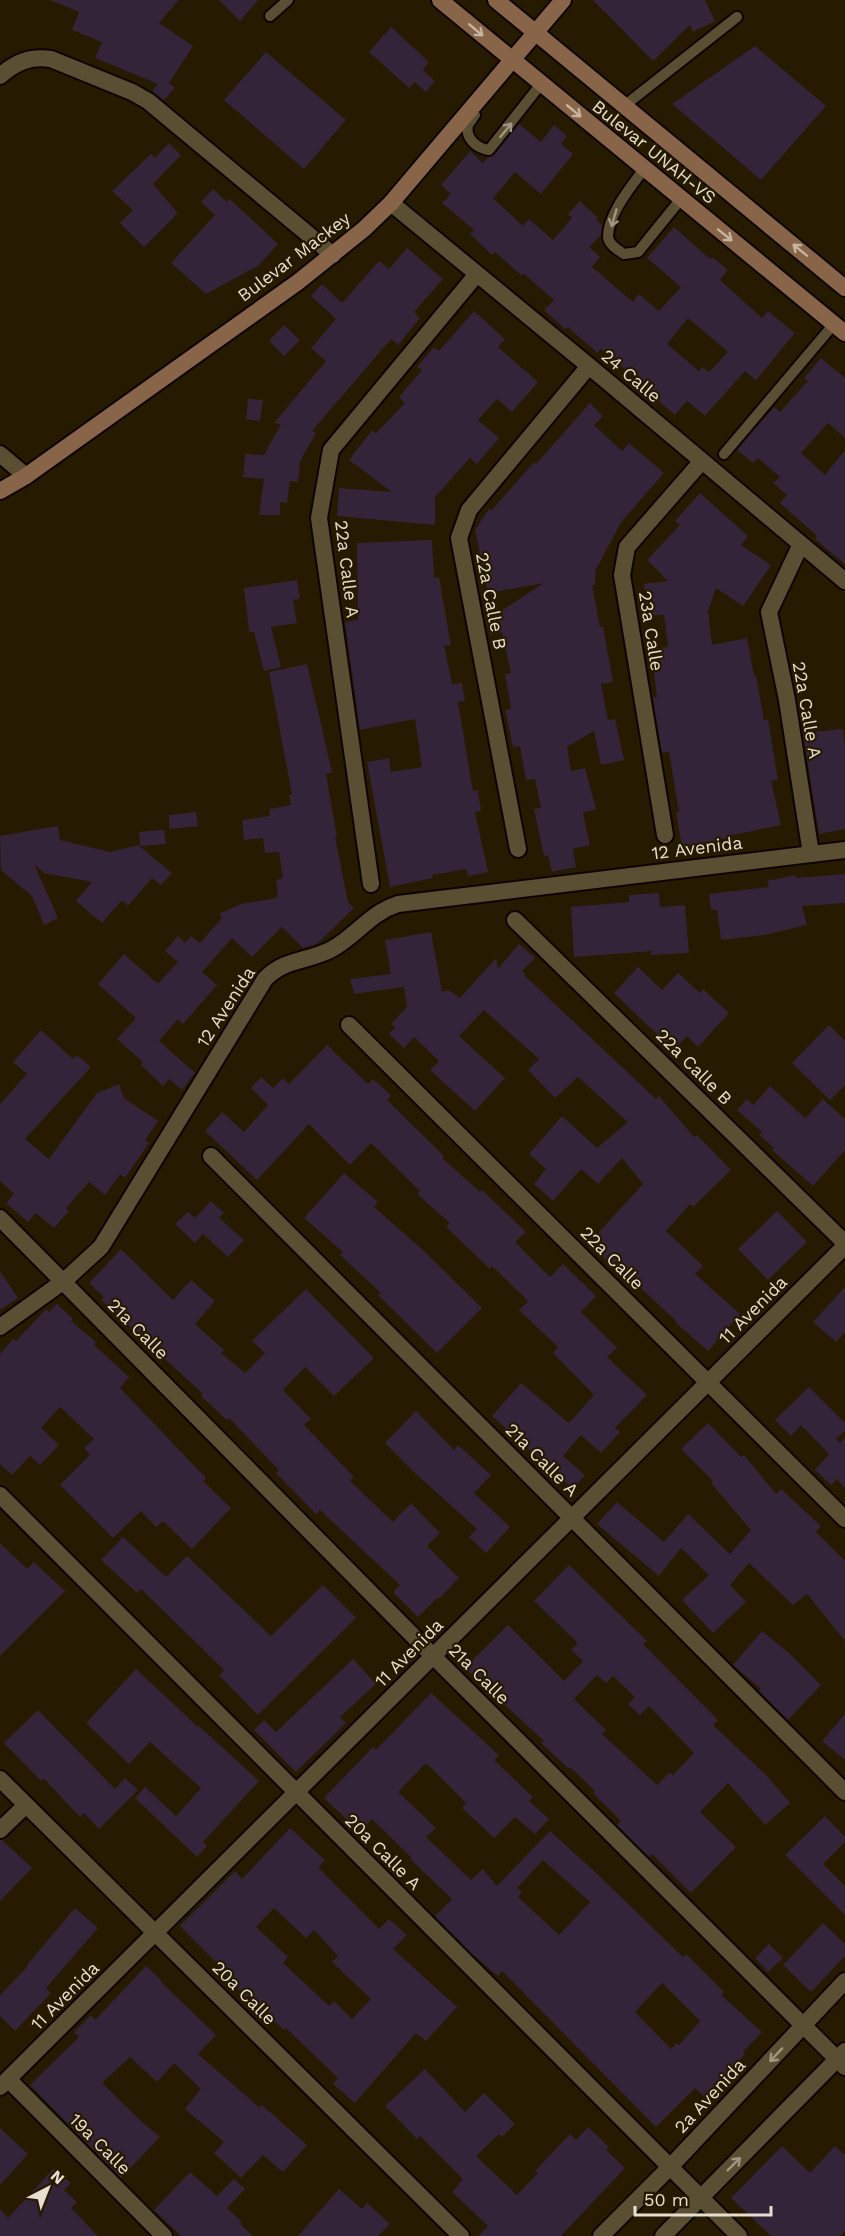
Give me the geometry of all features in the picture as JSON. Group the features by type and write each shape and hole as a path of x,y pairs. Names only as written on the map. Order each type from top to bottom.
{"main road":[{"name":"Bulevar UNAH-VS","path":"440,0 840,329"},
{"name":"Bulevar UNAH-VS","path":"496,0 845,288"},
{"name":"Bulevar Mackey","path":"0,491 26,476 333,255 364,229 391,203 515,62 535,33 563,0"}],"street":[{"path":"0,76 13,65 38,57 51,59 132,92 162,112 333,255"},
{"name":"24 Calle","path":"391,203 845,581"},
{"name":"22a Calle A","path":"371,884 319,518 331,450 477,274"},
{"name":"22a Calle B","path":"518,849 459,538 469,510 589,366"},
{"path":"0,454 26,476"},
{"name":"23a Calle","path":"665,835 622,575 627,547 702,461"},
{"name":"22a Calle A","path":"801,544 769,612 787,700 811,854"},
{"name":"12 Avenida","path":"0,1327 64,1281 101,1247 265,979 282,965 308,959 335,948 383,909 398,904 845,850"},
{"name":"22a Calle B","path":"515,920 845,1245"},
{"name":"22a Calle","path":"350,1025 845,1519"},
{"name":"21a Calle A","path":"211,1156 845,1792"},
{"name":"21a Calle","path":"0,1218 434,1656 804,2025 842,2059"},
{"name":"11 Avenida","path":"4,2083 845,1245"},
{"name":"20a Calle A","path":"0,1495 739,2236"},
{"name":"20a Calle","path":"0,1779 461,2236"},
{"path":"0,1830 26,1804"},
{"name":"2a Avenida","path":"601,2236 671,2166 845,1981"},
{"path":"663,2236 842,2059"},
{"name":"19a Calle","path":"4,2083 164,2236"}],"lane":[{"path":"270,16 288,0"},
{"path":"624,106 737,17"},
{"path":"515,62 468,125 469,138 480,149 489,150 542,84"},
{"path":"644,170 616,209 608,238 611,244 624,254 638,252 681,199"},
{"path":"724,454 840,329"}],"building":[{"path":"50,0 179,0 159,23 193,46 169,83 175,88 164,100 152,91 158,84 95,58 102,42 72,30 79,12"},
{"path":"219,0 258,0 240,21"},
{"path":"593,0 705,0 715,21 693,32 690,25 653,61"},
{"path":"391,27 429,62 423,70 435,81 426,92 415,82 409,88 369,52"},
{"path":"755,46 826,106 761,180 672,104"},
{"path":"266,52 346,120 304,169 224,100"},
{"path":"519,124 541,142 554,125 567,136 561,144 573,154 541,194 515,172 493,198 523,226 529,219 553,240 572,218 568,214 580,201 602,225 601,235 589,247 600,257 592,267 633,302 639,294 659,311 681,287 647,258 674,227 710,259 712,257 728,270 720,280 762,318 768,311 795,333 756,380 745,371 705,416 687,401 675,415 601,349 597,353 568,327 565,329 544,310 554,300 495,252 492,255 470,234 474,230 442,203 451,194 441,185 470,151 483,163 488,157 494,155","holes":["688,318 728,352 709,372 702,367 699,371 667,344"]},
{"path":"169,143 181,155 153,184 178,213 144,247 120,223 133,210 112,191 151,154 155,158"},
{"path":"213,189 227,202 230,199 278,244 259,265 206,294 171,263 215,215 201,202"},
{"path":"407,248 443,279 414,312 420,318 398,345 391,339 312,431 316,433 300,461 298,482 290,481 287,503 280,502 280,515 259,515 264,479 243,477 245,454 264,455 281,424 274,423 326,361 311,348 336,319 311,296 322,284 342,303 379,261 389,269"},
{"path":"474,311 505,339 498,347 538,382 512,412 497,399 478,420 499,438 477,464 470,458 435,497 435,525 337,516 339,488 392,492 349,460 372,430 376,433 405,403 399,397 422,370 417,367 434,347 439,351"},
{"path":"284,325 300,340 284,356 269,341"},
{"path":"821,358 845,378 845,438 828,423 801,453 825,475 845,450 845,564 815,539 817,536 780,503 787,495 773,483 780,477 758,458 753,463 737,450 774,407 780,412 808,381 804,378"},
{"path":"248,399 263,400 260,421 246,419"},
{"path":"590,403 603,416 594,425 622,451 629,443 664,473 622,521 595,571 595,585 592,585 600,627 603,627 613,682 601,684 608,720 615,719 624,760 601,765 594,731 567,747 571,771 585,768 596,809 583,813 590,845 573,849 576,867 552,872 548,855 544,856 534,809 541,808 535,779 526,780 520,746 513,747 505,710 511,709 505,674 511,673 502,632 490,635 486,621 544,583 488,593 475,530 489,509 491,511 534,462 536,464"},
{"path":"700,493 748,536 741,545 771,565 743,606 716,588 708,611 712,645 747,638 764,720 768,719 778,780 771,781 781,825 682,847 669,752 662,753 653,698 657,697 651,649 668,647 664,615 647,616 644,584 668,581 647,560 680,525 675,521"},
{"path":"432,540 434,578 439,577 451,646 444,645 452,684 462,683 465,701 458,702 473,791 478,790 481,811 475,812 488,872 468,876 466,869 432,875 433,878 390,887 367,762 389,758 391,772 422,767 415,719 360,730 345,622 358,620 357,543"},
{"path":"297,580 300,599 293,600 297,623 271,627 281,667 264,671 254,632 249,632 244,588"},
{"path":"307,664 332,772 326,774 337,837 335,837 348,902 354,908 317,944 303,948 282,927 252,957 232,938 202,972 217,985 183,1024 178,1019 159,1041 195,1073 182,1090 169,1079 163,1086 141,1065 143,1062 117,1039 136,1018 98,984 124,954 158,984 178,962 165,951 178,936 185,943 191,936 200,943 222,918 219,914 241,904 278,896 276,880 283,878 279,852 265,853 263,838 244,840 242,820 270,816 269,809 291,805 289,795 292,795 269,672"},
{"path":"843,729 845,829 819,834 803,733"},
{"path":"196,812 198,826 169,829 169,815"},
{"path":"58,826 60,840 110,852 138,845 172,873 161,885 152,878 128,906 122,900 102,923 76,901 92,882 44,873 34,864 58,918 44,925 32,896 1,870 0,836"},
{"path":"164,830 166,844 140,846 139,832"},
{"path":"845,874 845,903 802,906 807,925 765,935 721,940 717,910 711,910 709,894 769,887 767,881 795,875 796,878"},
{"path":"659,893 660,907 685,905 689,953 649,955 653,951 574,957 571,907 629,902 629,895"},
{"path":"431,932 442,992 449,990 460,998 496,958 498,969 519,944 535,958 522,971 526,974 524,975 656,1099 659,1096 694,1137 697,1135 731,1170 693,1207 690,1204 666,1231 703,1266 695,1274 740,1314 708,1351 627,1275 624,1278 589,1243 643,1184 622,1158 598,1184 581,1169 553,1201 534,1184 546,1169 529,1154 562,1116 597,1148 628,1122 578,1077 555,1098 528,1070 539,1059 484,1010 459,1036 505,1078 475,1111 430,1070 439,1061 414,1037 404,1048 389,1034 395,1027 391,1024 407,1007 404,987 354,994 350,979 391,974 385,940"},
{"path":"638,967 662,990 678,973 700,993 703,989 729,1013 698,1047 687,1036 670,1054 656,1041 660,1037 614,993"},
{"path":"829,1025 845,1041 845,1085 830,1100 792,1063"},
{"path":"41,1030 73,1059 77,1055 91,1067 25,1139 49,1159 97,1093 119,1084 124,1098 158,1121 145,1140 149,1143 125,1178 120,1174 105,1195 89,1182 66,1208 69,1211 54,1228 36,1213 28,1222 6,1203 14,1194 0,1181 0,1104 27,1074 13,1062"},
{"path":"327,1045 368,1084 373,1079 391,1095 387,1100 444,1156 442,1158 480,1192 482,1190 526,1232 515,1242 550,1277 563,1264 596,1296 581,1312 617,1348 607,1357 647,1395 615,1428 620,1432 601,1453 581,1435 563,1456 585,1475 573,1489 492,1416 521,1383 569,1423 594,1395 553,1353 558,1347 519,1310 528,1301 492,1266 490,1269 446,1227 450,1223 417,1194 420,1191 371,1143 350,1165 309,1124 257,1180 205,1131 222,1112 244,1132 268,1105 251,1088 261,1077 273,1088 283,1078 289,1084"},
{"path":"770,1086 805,1118 823,1099 845,1119 845,1150 813,1186 772,1150 774,1148 759,1135 762,1132 737,1110 747,1099 753,1105"},
{"path":"344,1173 378,1202 374,1207 423,1250 482,1308 437,1353 378,1295 381,1293 340,1255 343,1252 304,1218"},
{"path":"211,1201 224,1213 219,1218 244,1240 228,1257 203,1234 195,1243 175,1224 188,1212 195,1218"},
{"path":"777,1211 807,1242 768,1280 738,1249"},
{"path":"121,1249 173,1300 191,1280 215,1301 195,1324 224,1350 221,1353 245,1373 265,1353 252,1341 306,1289 374,1358 334,1396 305,1367 283,1390 311,1419 304,1425 354,1477 350,1481 393,1522 411,1503 440,1533 427,1546 459,1578 418,1617 393,1592 400,1585 320,1510 316,1514 276,1473 279,1470 229,1418 227,1420 201,1396 203,1394 101,1300 104,1297 89,1283"},
{"path":"0,1271 18,1298 0,1310"},
{"path":"845,1287 845,1332 836,1342 813,1322"},
{"path":"57,1304 73,1319 71,1321 96,1342 94,1345 129,1377 120,1388 206,1478 203,1481 231,1508 192,1549 163,1521 156,1527 141,1511 113,1538 60,1485 90,1455 84,1448 94,1439 60,1407 41,1428 59,1445 40,1465 30,1456 12,1475 0,1464 0,1354 13,1339 16,1341 46,1309 49,1312"},
{"path":"809,1387 845,1423 845,1431 836,1439 840,1443 845,1437 845,1488 837,1479 831,1485 815,1470 829,1454 801,1425 791,1436 775,1420"},
{"path":"416,1411 454,1450 458,1445 491,1475 474,1493 510,1527 486,1553 469,1537 477,1529 385,1443"},
{"path":"708,1423 741,1457 744,1455 776,1494 781,1489 821,1526 816,1532 845,1561 845,1641 807,1594 793,1605 749,1563 730,1585 746,1602 713,1633 682,1600 709,1575 681,1548 659,1576 597,1524 617,1502 664,1542 688,1514 730,1554 751,1530 711,1483 713,1481 681,1449"},
{"path":"123,1537 166,1577 187,1556 271,1636 323,1585 356,1618 258,1715 219,1675 224,1670 141,1589 137,1593 101,1560"},
{"path":"0,1543 27,1569 34,1562 65,1591 0,1656"},
{"path":"569,1565 647,1641 643,1644 718,1720 713,1725 767,1776 790,1803 765,1825 728,1783 700,1812 736,1847 691,1893 652,1854 649,1857 617,1825 621,1821 593,1793 595,1791 541,1743 544,1741 465,1668 508,1625 564,1681 583,1661 571,1650 578,1643 534,1601","holes":["597,1675 606,1683 613,1676 635,1697 628,1704 640,1715 649,1706 694,1753 673,1775 670,1772 657,1785 602,1734 606,1730 574,1699"]},
{"path":"762,1631 789,1653 821,1685 788,1720 759,1691 761,1689 733,1665"},
{"path":"353,1659 376,1684 340,1717 346,1723 296,1772 254,1730 264,1720 276,1732"},
{"path":"136,1669 259,1781 203,1842 207,1846 197,1857 135,1798 145,1787 176,1816 201,1788 150,1742 129,1764 86,1723"},
{"path":"431,1693 499,1755 494,1760 533,1797 529,1801 549,1819 535,1834 515,1817 494,1838 462,1808 466,1803 426,1763 398,1792 436,1828 426,1837 471,1880 483,1869 497,1886 550,1831 683,1957 686,1954 724,1992 721,1995 762,2032 743,2052 745,2054 718,2085 722,2089 710,2102 695,2088 656,2127 502,1971 498,1976 470,1952 435,1916 452,1899 372,1819 360,1832 324,1798 373,1747 376,1750","holes":["543,1860 590,1902 559,1935 518,1897 522,1892 517,1888","662,1983 700,2021 679,2045 676,2043 671,2049 635,2012"]},
{"path":"38,1710 115,1789 125,1778 138,1790 99,1829 84,1813 80,1817 44,1779 41,1781 4,1743"},
{"path":"845,1714 845,1760 822,1741"},
{"path":"825,1816 845,1837 845,1842 823,1864 845,1886 845,1915 785,1855"},
{"path":"290,1828 325,1860 318,1867 379,1929 389,1919 407,1935 393,1949 457,2007 426,2041 416,2033 355,2103 333,2084 338,2078 286,2028 284,2030 248,1996 246,1998 221,1970 222,1968 180,1926 235,1871 242,1879","holes":["274,1908 306,1938 314,1930 338,1956 332,1962 371,1999 352,2019 334,2001 329,2006 283,1963 288,1957 256,1927"]},
{"path":"0,1840 32,1868 0,1901"},
{"path":"75,1908 98,1928 46,1988 51,1993 15,2031 0,2016 0,1995 28,1966"},
{"path":"823,1923 845,1944 845,1956 811,1992 783,1965"},
{"path":"769,1944 783,1958 768,1972 755,1958"},
{"path":"146,1966 216,2035 198,2054 259,2107 262,2105 307,2145 283,2172 263,2155 241,2178 214,2153 224,2142 185,2109 201,2089 174,2063 157,2082 130,2057 102,2083 160,2137 121,2178 30,2085 79,2037 74,2032 91,2015 95,2020"},
{"path":"425,2069 465,2112 484,2093 515,2124 502,2137 499,2134 476,2156 517,2195 538,2173 535,2171 570,2134 576,2140 588,2127 609,2147 606,2150 625,2168 561,2236 478,2236 488,2226 452,2192 463,2179 420,2136 417,2139 385,2106"},
{"path":"0,2128 28,2154 0,2185"},
{"path":"782,2146 810,2173 835,2146 845,2155 845,2231 840,2236 771,2236 731,2198"},
{"path":"54,2168 71,2183 64,2190 77,2202 71,2208 98,2236 0,2236 0,2209 8,2218"},
{"path":"190,2172 217,2196 234,2179 245,2189 227,2208 253,2236 181,2236 154,2210"},
{"path":"339,2189 362,2209 367,2203 390,2224 378,2236 298,2236"}]}
